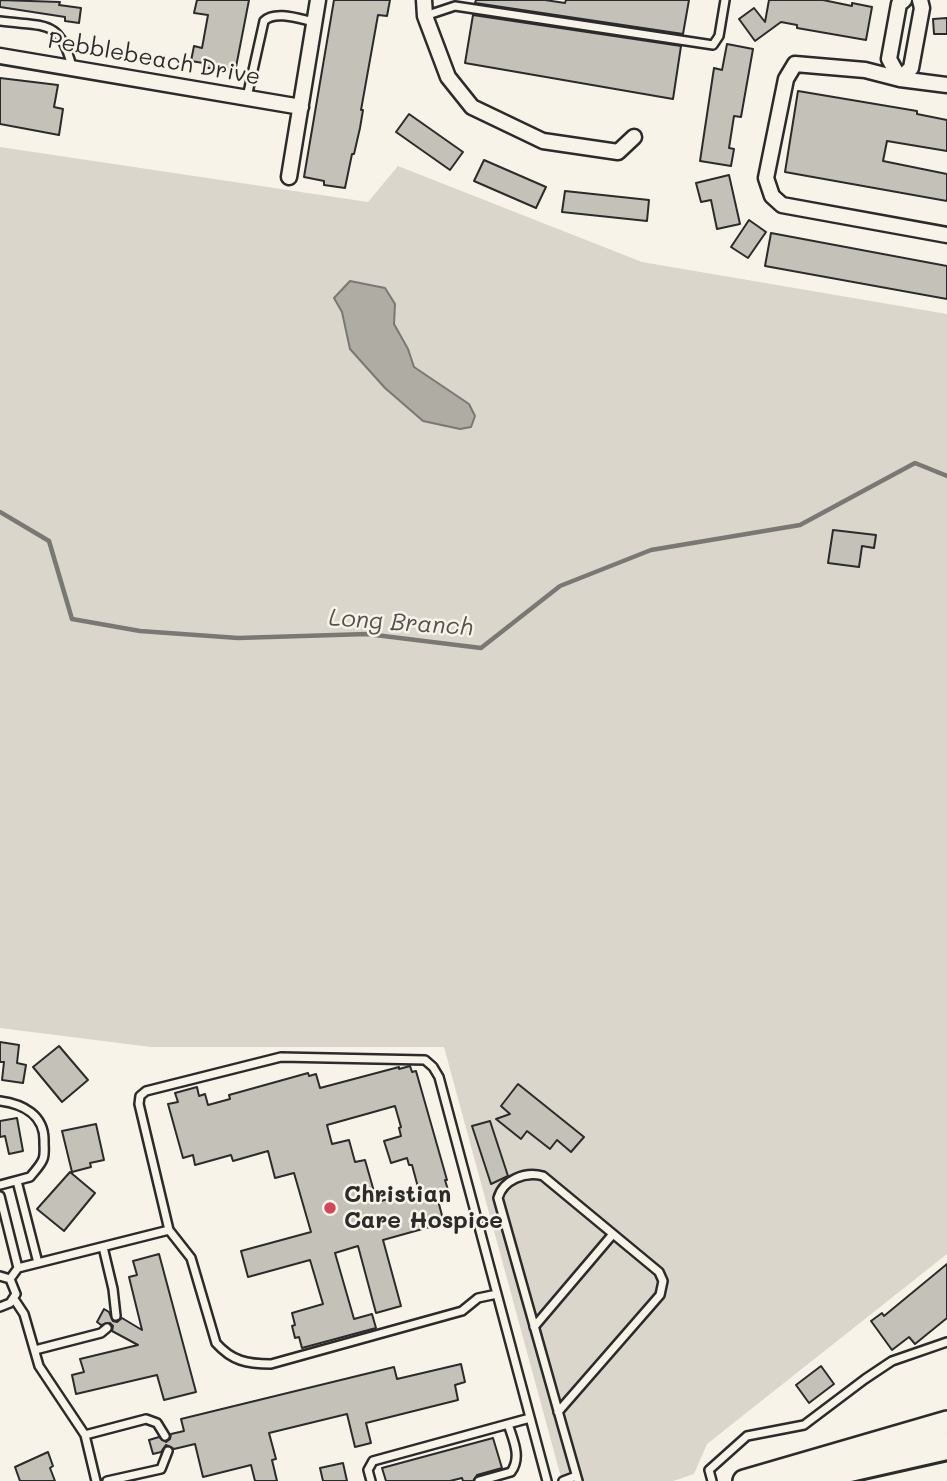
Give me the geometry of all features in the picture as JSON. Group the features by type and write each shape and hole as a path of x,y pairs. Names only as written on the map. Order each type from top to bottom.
{"highway":[{"path":"776,1481 947,1446"}],"main road":[{"path":"744,1481 947,1422"}],"street":[{"path":"289,177 318,0"},
{"path":"424,0 425,16 448,77 472,107 543,141 618,152 634,137"},
{"path":"900,79 889,59 899,4 904,0"},
{"path":"900,79 911,68 922,8 920,0"},
{"name":"Pebblebeach Drive","path":"0,56 301,107"},
{"path":"947,85 900,79 865,70 795,64 786,79 766,178 772,197 782,205 947,235"}],"lane":[{"path":"425,16 455,6 713,46 719,36 725,0"},
{"path":"247,98 264,21 276,15 314,22"},
{"path":"0,21 52,29 67,46 72,69"},
{"path":"497,1294 478,1298 462,1311 271,1364 239,1361 224,1352 216,1343 191,1258 169,1230 139,1096 146,1091 281,1057 425,1060 433,1067 439,1077 547,1481"},
{"path":"0,1101 19,1104 31,1111 44,1136 44,1158 30,1178 0,1185"},
{"path":"558,1412 660,1295 663,1281 659,1272 543,1176 533,1173 507,1182 500,1190 498,1198 558,1412 577,1478 563,1481"},
{"path":"17,1181 38,1263"},
{"path":"0,1196 18,1268"},
{"path":"10,1279 18,1268 169,1230"},
{"path":"534,1326 613,1234"},
{"path":"103,1247 116,1316"},
{"path":"0,1276 10,1279 16,1289 14,1299 6,1306 0,1307"},
{"path":"14,1299 24,1314 38,1366 85,1436 96,1481"},
{"path":"34,1350 101,1333 107,1328"},
{"path":"712,1481 709,1470 747,1436 804,1425 892,1361 947,1342"},
{"path":"371,1481 368,1470 373,1461 530,1418"},
{"path":"85,1436 146,1419 157,1423 164,1436"},
{"path":"479,1481 512,1472 515,1468 517,1457 508,1424"},
{"path":"107,1481 162,1469 168,1451"}],"shaded area":[{"path":"0,147 368,202 398,166 642,262 947,314 947,1254 707,1444 694,1474 673,1481 562,1481 444,1047 151,1047 0,1028"},
{"path":"350,281 385,288 395,304 394,324 408,349 414,367 469,404 475,416 471,427 460,429 423,421 385,388 350,349 342,312 334,298"}],"building":[{"path":"0,0 60,2 59,5 81,8 79,23 65,21 65,17 0,7"},
{"path":"197,0 249,0 236,67 230,66 229,71 202,67 203,63 191,61 194,46 202,48 208,15 194,13"},
{"path":"334,0 390,0 387,16 378,15 360,128 345,188 324,185 324,181 304,177"},
{"path":"476,0 545,0 565,3 566,0 689,0 683,34 475,3"},
{"path":"769,0 823,0 872,7 866,40 797,28 797,25 781,22 755,41 739,19 754,8 765,22"},
{"path":"473,15 681,46 673,99 465,63"},
{"path":"947,18 947,34 934,34 933,19"},
{"path":"727,44 753,49 741,117 734,116 729,148 734,149 731,166 700,161 714,68 722,70"},
{"path":"0,78 58,85 54,107 63,109 59,135 0,124"},
{"path":"798,91 917,111 917,114 947,120 947,151 887,141 883,161 947,174 947,201 785,172"},
{"path":"409,114 463,152 450,170 396,132"},
{"path":"484,160 546,187 536,208 474,181"},
{"path":"729,175 740,224 717,229 711,200 701,202 696,183"},
{"path":"565,191 649,200 647,221 562,212"},
{"path":"749,220 766,232 748,258 731,247"},
{"path":"771,233 947,266 947,299 765,266"},
{"path":"833,530 876,535 874,548 862,546 859,567 828,563"},
{"path":"0,1042 19,1045 17,1063 26,1065 23,1083 2,1080 4,1062 0,1062"},
{"path":"59,1046 88,1080 62,1102 33,1067"},
{"name":"Christian Care Hospice","path":"410,1066 412,1072 416,1071 447,1180 448,1190 436,1193 444,1223 383,1240 401,1306 376,1313 358,1246 335,1253 354,1319 372,1314 376,1328 302,1348 299,1337 295,1338 292,1313 323,1304 310,1260 248,1277 241,1251 311,1232 294,1173 275,1178 268,1151 233,1161 231,1155 195,1165 193,1155 183,1158 168,1104 178,1102 175,1093 197,1087 199,1096 205,1094 208,1105 230,1099 229,1095 308,1073 309,1076 316,1074 320,1088","holes":["395,1106 401,1136 384,1141 391,1163 407,1158 409,1165 412,1165 419,1191 377,1202 365,1160 355,1162 349,1140 332,1144 327,1125"]},
{"path":"518,1084 584,1137 571,1152 557,1140 550,1149 527,1131 521,1139 496,1119 510,1114 501,1106"},
{"path":"17,1118 23,1151 9,1154 5,1136 0,1137 0,1121"},
{"path":"490,1121 508,1176 491,1184 472,1126"},
{"path":"96,1124 104,1160 90,1163 91,1167 72,1172 62,1131"},
{"path":"70,1172 95,1193 64,1231 37,1209"},
{"path":"159,1254 196,1392 164,1400 157,1375 76,1394 72,1375 84,1372 80,1359 138,1345 112,1331 113,1326 110,1323 101,1325 97,1322 104,1309 109,1312 113,1321 117,1322 122,1318 142,1330 129,1277 137,1275 133,1261"},
{"path":"947,1264 947,1318 915,1344 909,1337 892,1350 871,1321 882,1313 884,1316"},
{"path":"461,1364 465,1382 455,1385 458,1400 366,1423 371,1443 355,1447 347,1414 269,1433 276,1459 272,1460 277,1481 255,1481 251,1465 203,1477 195,1444 174,1449 166,1445 161,1452 153,1454 149,1440 159,1437 166,1442 171,1434 184,1431 181,1419 394,1367 397,1379"},
{"path":"821,1366 834,1384 809,1403 796,1385"},
{"path":"493,1438 502,1468 477,1475 473,1481 463,1481 462,1478 450,1481 386,1481 382,1468"},
{"path":"48,1452 55,1481 20,1481 15,1467"},
{"path":"343,1463 347,1481 323,1481 320,1468"}],"waterway":[{"name":"Long Branch","path":"0,512 49,541 72,619 140,631 238,638 367,634 481,648 560,586 651,550 800,525 915,463 947,476"}],"place":[{"name":"Christian Care Hospice","path":"330,1208"}]}
